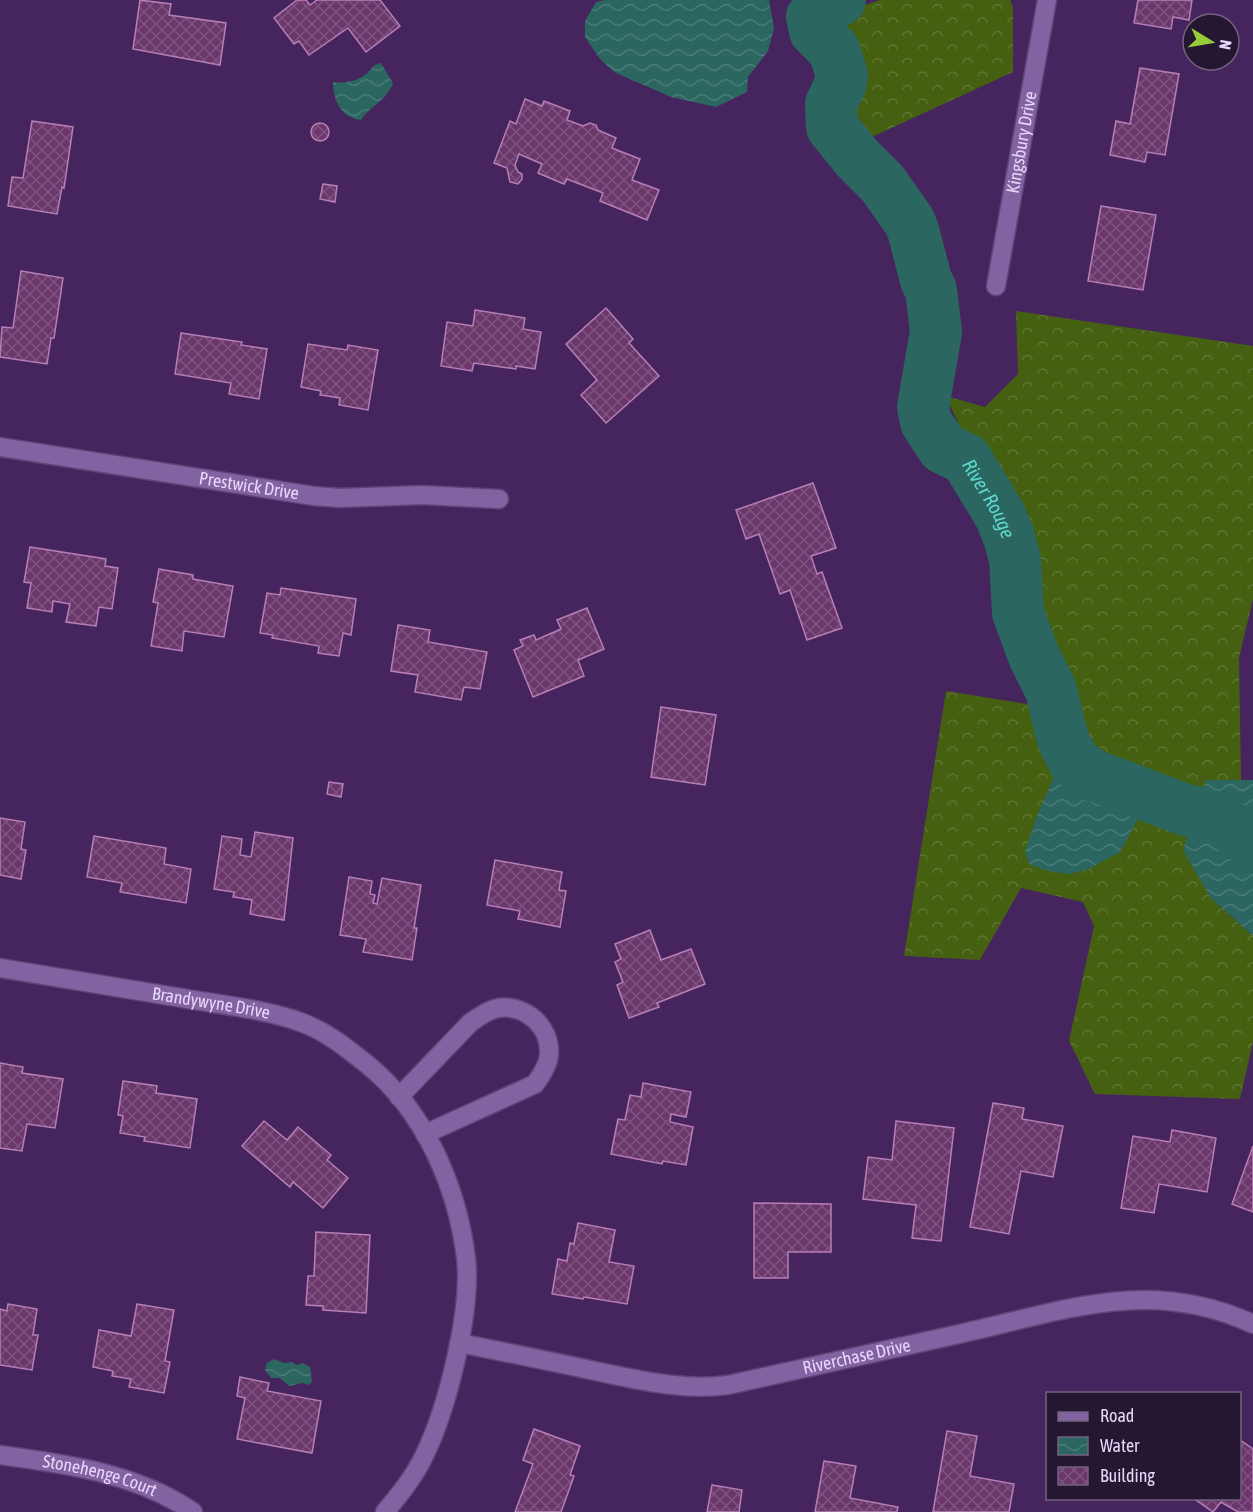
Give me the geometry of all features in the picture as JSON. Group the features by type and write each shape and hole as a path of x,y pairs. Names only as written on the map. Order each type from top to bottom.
{"street":[{"name":"Kingsbury Drive","path":"996,286 1047,0"},
{"name":"Prestwick Drive","path":"0,447 314,496 340,498 422,495 498,499"},
{"name":"Brandywyne Drive","path":"0,968 246,1009 304,1023 344,1046 381,1076 399,1097 425,1134 440,1162 448,1182 466,1259 464,1309 459,1343 438,1424 409,1482 385,1512"},
{"path":"399,1097 470,1023 481,1015 498,1008 517,1009 535,1018 543,1028 549,1055 544,1071 536,1084 425,1134"},
{"name":"Riverchase Drive","path":"459,1343 646,1381 707,1388 987,1328 1079,1305 1122,1300 1164,1300 1200,1305 1234,1315 1253,1324"},
{"name":"Stonehenge Court","path":"0,1455 110,1474 162,1494 193,1512"}],"green space":[{"path":"880,0 1010,0 1013,7 1013,72 863,141 854,123 856,94 853,51 842,22 848,11"},
{"path":"1016,311 1253,346 1253,599 1239,658 1241,780 1206,780 1210,897 1253,936 1253,1042 1240,1099 1095,1094 1069,1041 1094,926 1083,902 1021,888 980,960 904,956 946,691 1027,704 1047,656 1028,603 1030,548 1017,498 972,454 946,396 985,407 1018,374"}],"water":[{"path":"605,0 769,0 774,28 768,51 748,77 747,92 716,107 671,97 614,72 600,59 585,37 585,21 596,2"},
{"path":"381,63 393,83 390,89 361,120 348,116 337,101 333,82 342,83 355,80"},
{"path":"1078,743 1093,754 1122,762 1148,779 1144,808 1120,852 1087,870 1068,874 1048,871 1029,864 1025,851 1038,813 1055,775 1055,763"},
{"path":"1206,780 1253,780 1253,936 1210,897 1183,850"},
{"path":"274,1359 284,1363 293,1362 296,1365 303,1363 310,1367 312,1382 308,1385 302,1383 289,1386 280,1378 271,1378 265,1370 267,1363"}],"building":[{"path":"140,0 171,4 169,15 226,23 220,65 133,49"},
{"path":"297,0 306,0 310,5 317,0 380,0 400,26 366,52 348,28 309,55 299,41 294,44 274,18"},
{"path":"1138,0 1192,0 1190,12 1181,12 1181,18 1173,17 1171,29 1134,23"},
{"path":"1140,68 1179,74 1165,155 1147,152 1145,162 1110,155 1116,121 1130,124"},
{"path":"525,99 542,106 544,101 570,111 567,120 583,126 590,123 596,125 598,130 616,138 612,148 640,159 632,180 659,190 647,220 600,201 603,193 567,179 564,184 538,173 542,164 519,154 515,165 518,172 522,174 522,179 518,184 510,182 507,168 494,163 510,121 516,124"},
{"path":"32,121 73,127 64,188 62,187 57,214 8,206 12,177 23,178"},
{"path":"316,123 324,123 329,128 327,139 316,141 311,136 311,128"},
{"path":"323,184 337,186 335,202 320,199"},
{"path":"1101,206 1156,215 1143,290 1088,281"},
{"path":"21,271 63,278 54,338 51,338 47,364 0,357 2,327 13,328"},
{"path":"606,308 633,339 629,343 659,376 606,423 581,395 597,380 566,344"},
{"path":"475,310 525,318 523,329 541,332 535,369 516,366 516,369 474,363 472,371 441,366 447,322 473,326"},
{"path":"181,333 242,342 241,345 267,349 259,399 229,394 231,383 175,374"},
{"path":"308,344 347,350 348,345 378,350 368,410 339,405 340,398 320,395 321,391 301,387"},
{"path":"813,483 836,548 811,556 817,574 822,572 842,628 807,640 790,590 780,594 759,534 746,539 736,510"},
{"path":"30,547 106,559 105,566 118,568 112,609 99,607 96,626 66,622 70,604 53,601 52,612 27,608 31,583 24,582"},
{"path":"159,569 193,575 193,579 233,586 224,637 184,631 182,651 151,646 158,603 153,602"},
{"path":"281,588 356,599 351,635 343,633 339,656 318,653 319,646 272,638 273,635 260,633 267,593 280,595"},
{"path":"587,608 604,649 578,660 584,676 533,697 514,650 523,646 520,640 534,635 536,640 561,629 557,620"},
{"path":"398,625 430,630 428,642 487,652 480,689 464,687 461,700 415,692 418,675 391,671"},
{"path":"661,707 716,715 705,785 651,777"},
{"path":"329,782 343,784 341,797 327,794"},
{"path":"0,818 25,822 21,849 26,850 21,879 0,875"},
{"path":"255,832 293,838 284,920 250,914 252,900 233,897 234,892 214,889 222,836 242,839 240,855 251,857"},
{"path":"94,836 166,848 164,864 191,869 186,903 120,892 122,883 87,877"},
{"path":"495,860 562,872 559,890 566,891 560,927 518,919 520,911 487,905"},
{"path":"349,877 372,881 370,894 375,895 373,903 377,904 382,878 421,885 414,928 417,928 412,960 363,952 366,939 340,935"},
{"path":"650,930 661,960 691,949 705,984 657,1003 659,1007 629,1018 617,985 623,982 615,962 621,959 615,944"},
{"path":"0,1063 23,1067 22,1073 63,1079 55,1128 27,1124 22,1151 0,1148"},
{"path":"123,1081 157,1086 156,1093 197,1099 190,1148 144,1141 145,1137 120,1133 123,1116 118,1115"},
{"path":"643,1083 691,1092 686,1117 671,1114 670,1122 693,1127 686,1165 663,1161 662,1164 611,1154 618,1119 625,1120 630,1095 641,1097"},
{"path":"993,1103 1024,1108 1022,1119 1063,1126 1053,1177 1021,1171 1009,1234 970,1227"},
{"path":"264,1121 287,1140 298,1127 331,1155 327,1160 348,1178 323,1208 293,1182 290,1187 242,1146"},
{"path":"896,1121 954,1128 941,1241 912,1238 916,1205 863,1199 868,1157 892,1160"},
{"path":"1172,1130 1216,1138 1207,1192 1159,1184 1154,1213 1121,1208 1133,1136 1170,1142"},
{"path":"1253,1146 1253,1212 1232,1204"},
{"path":"754,1203 831,1204 831,1252 788,1252 788,1278 754,1278"},
{"path":"578,1223 615,1230 609,1262 634,1266 627,1304 552,1294 558,1259 567,1261 570,1243 574,1244"},
{"path":"316,1232 370,1235 366,1313 323,1310 323,1306 306,1305 308,1276 314,1276"},
{"path":"8,1304 37,1309 33,1335 38,1335 32,1370 0,1365 0,1309 7,1311"},
{"path":"137,1304 174,1310 165,1361 170,1362 164,1393 129,1387 131,1379 112,1376 113,1371 93,1367 99,1330 131,1336"},
{"path":"240,1377 269,1383 267,1391 321,1401 312,1453 237,1439 245,1398 237,1396"},
{"path":"534,1429 580,1446 570,1475 574,1476 561,1512 515,1512 533,1464 523,1460"},
{"path":"947,1431 977,1436 970,1476 1014,1484 1009,1512 933,1512"},
{"path":"1241,1441 1253,1449 1253,1512 1238,1512 1221,1502 1213,1512 1196,1500 1241,1500"},
{"path":"824,1461 856,1466 850,1498 898,1507 897,1512 815,1512"},
{"path":"712,1485 742,1490 739,1512 707,1512"}],"waterway":[{"name":"River Rouge","path":"840,0 822,7 812,17 815,31 834,50 842,75 841,83 831,104 832,127 858,159 883,184 913,230 926,280 931,290 936,332 923,407 926,422 943,448 966,459 1000,515 1015,559 1018,613 1034,656 1051,690 1063,740 1075,763 1093,775 1183,809 1218,818 1253,844"}]}
